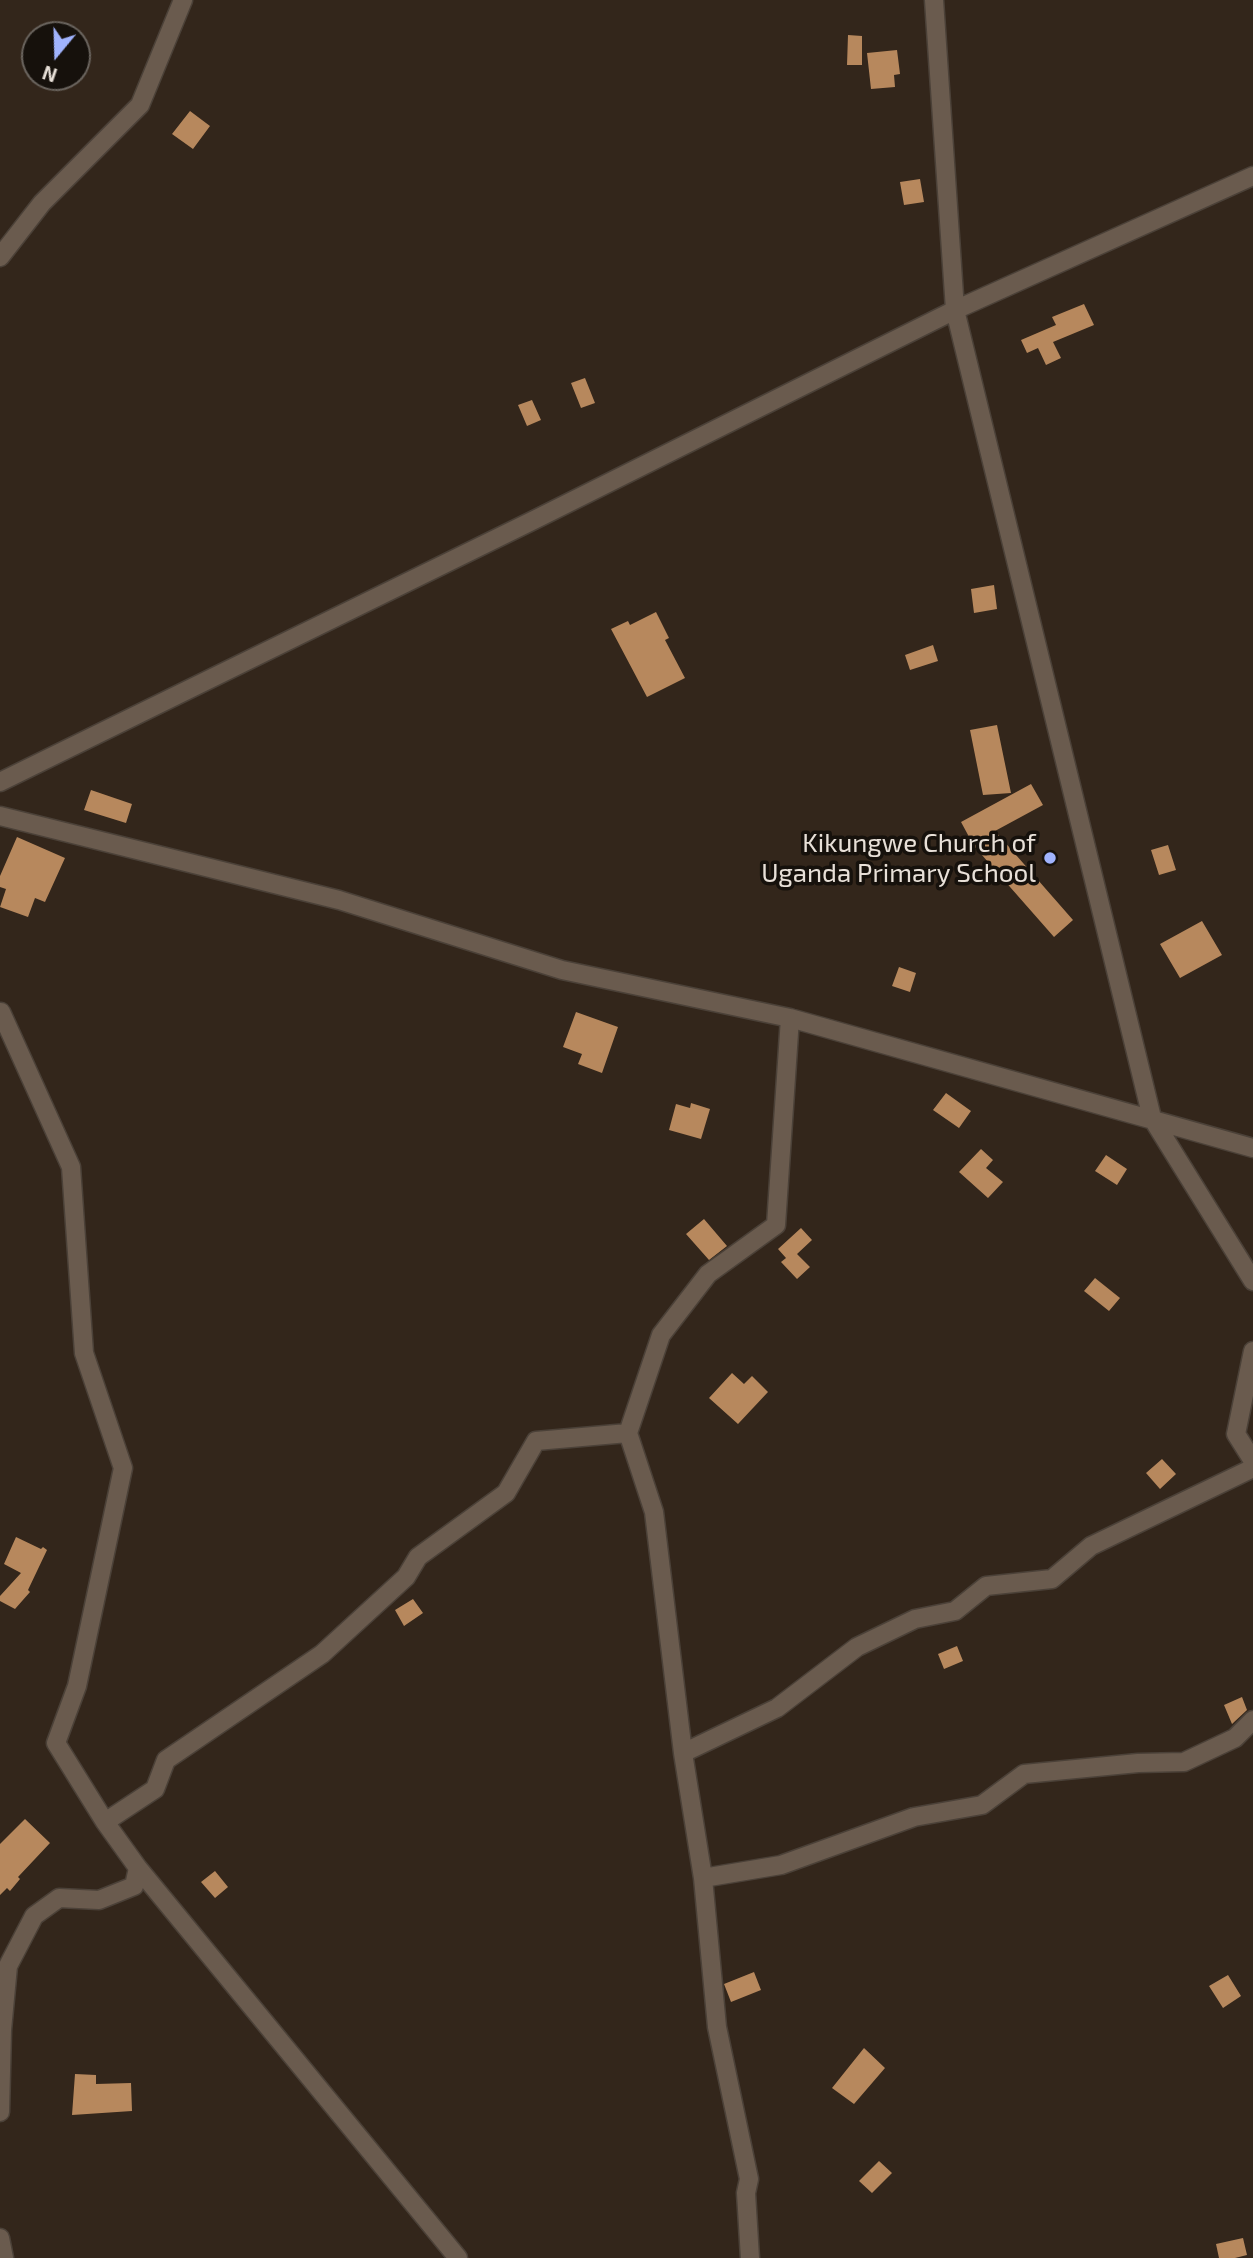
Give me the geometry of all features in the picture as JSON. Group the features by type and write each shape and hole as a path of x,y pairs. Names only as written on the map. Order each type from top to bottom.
{"street":[{"path":"0,257 42,203 140,105 183,0"},
{"path":"934,0 955,310 1152,1118 1253,1281"},
{"path":"0,782 955,310 1253,176"},
{"path":"0,817 339,900 562,970 790,1018 1253,1148"},
{"path":"0,1011 71,1167 84,1353 123,1468 77,1686 56,1743 105,1822 138,1868 458,2258"},
{"path":"750,2258 746,2193 749,2179 717,2027 703,1878 683,1753 654,1512 628,1433 662,1335 708,1274 776,1225 790,1018"},
{"path":"1253,1351 1236,1434 1253,1461"},
{"path":"105,1822 155,1788 166,1760 322,1654 406,1577 418,1557 506,1493 536,1441 628,1433"},
{"path":"683,1753 777,1708 857,1647 915,1619 955,1611 986,1586 1052,1579 1091,1546 1253,1468"},
{"path":"703,1878 781,1866 915,1818 982,1805 1024,1774 1138,1763 1184,1762 1235,1738 1253,1720"},
{"path":"0,2112 2,2030 8,1966 34,1916 59,1898 99,1900 134,1886 138,1868"},
{"path":"0,2238 4,2258"}],"building":[{"path":"848,35 862,36 862,65 847,65"},
{"path":"897,50 900,74 894,75 895,87 871,89 867,53"},
{"path":"190,111 210,126 193,149 172,134"},
{"path":"920,179 924,202 904,205 900,182"},
{"path":"1084,304 1094,325 1053,342 1061,358 1046,365 1038,348 1027,353 1021,340 1056,325 1052,317"},
{"path":"585,378 595,403 581,408 571,383"},
{"path":"532,400 541,420 527,426 518,405"},
{"path":"994,585 997,609 974,613 971,589"},
{"path":"656,612 669,638 665,640 685,678 647,697 611,629 628,621 630,625"},
{"path":"933,645 938,661 910,670 905,655"},
{"path":"997,725 1011,793 983,795 970,730"},
{"path":"1031,784 1043,805 995,831 1073,920 1054,937 974,846 961,822"},
{"path":"91,790 132,804 126,823 84,810"},
{"path":"17,837 65,858 45,902 35,898 28,917 0,907 6,889 0,887 0,876"},
{"path":"1168,845 1176,870 1159,875 1151,850"},
{"path":"1202,921 1222,955 1180,978 1160,944"},
{"path":"899,967 916,973 910,992 892,986"},
{"path":"576,1012 618,1027 602,1073 578,1064 582,1054 563,1047"},
{"path":"946,1093 971,1111 959,1128 933,1110"},
{"path":"691,1103 710,1109 701,1139 669,1130 676,1104 690,1108"},
{"path":"981,1149 993,1160 986,1168 1003,1182 988,1198 959,1172"},
{"path":"1106,1155 1127,1169 1117,1185 1095,1171"},
{"path":"704,1219 727,1246 709,1260 686,1234"},
{"path":"801,1228 812,1240 797,1254 810,1267 797,1279 781,1262 786,1258 778,1249"},
{"path":"1095,1278 1120,1298 1109,1311 1084,1291"},
{"path":"732,1373 744,1384 752,1376 768,1392 738,1424 709,1398"},
{"path":"1162,1459 1176,1474 1160,1489 1146,1473"},
{"path":"16,1537 47,1550 28,1590 30,1592 15,1609 0,1601 0,1596 21,1573 4,1564"},
{"path":"413,1599 423,1613 404,1626 395,1610"},
{"path":"957,1646 963,1661 944,1669 938,1654"},
{"path":"1242,1697 1247,1710 1232,1724 1224,1705"},
{"path":"25,1819 50,1843 18,1877 20,1879 10,1891 7,1888 0,1895 0,1844"},
{"path":"215,1871 228,1887 215,1898 201,1882"},
{"path":"754,1972 761,1990 731,2002 724,1984"},
{"path":"1228,1975 1241,1996 1223,2008 1209,1986"},
{"path":"864,2048 885,2068 854,2104 832,2088"},
{"path":"75,2074 96,2075 96,2084 131,2083 132,2111 72,2115"},
{"path":"879,2161 892,2173 872,2193 859,2181"},
{"path":"1243,2238 1247,2255 1219,2258 1216,2244"}],"place":[{"name":"Kikungwe Church of Uganda Primary School","path":"1050,858"}]}
